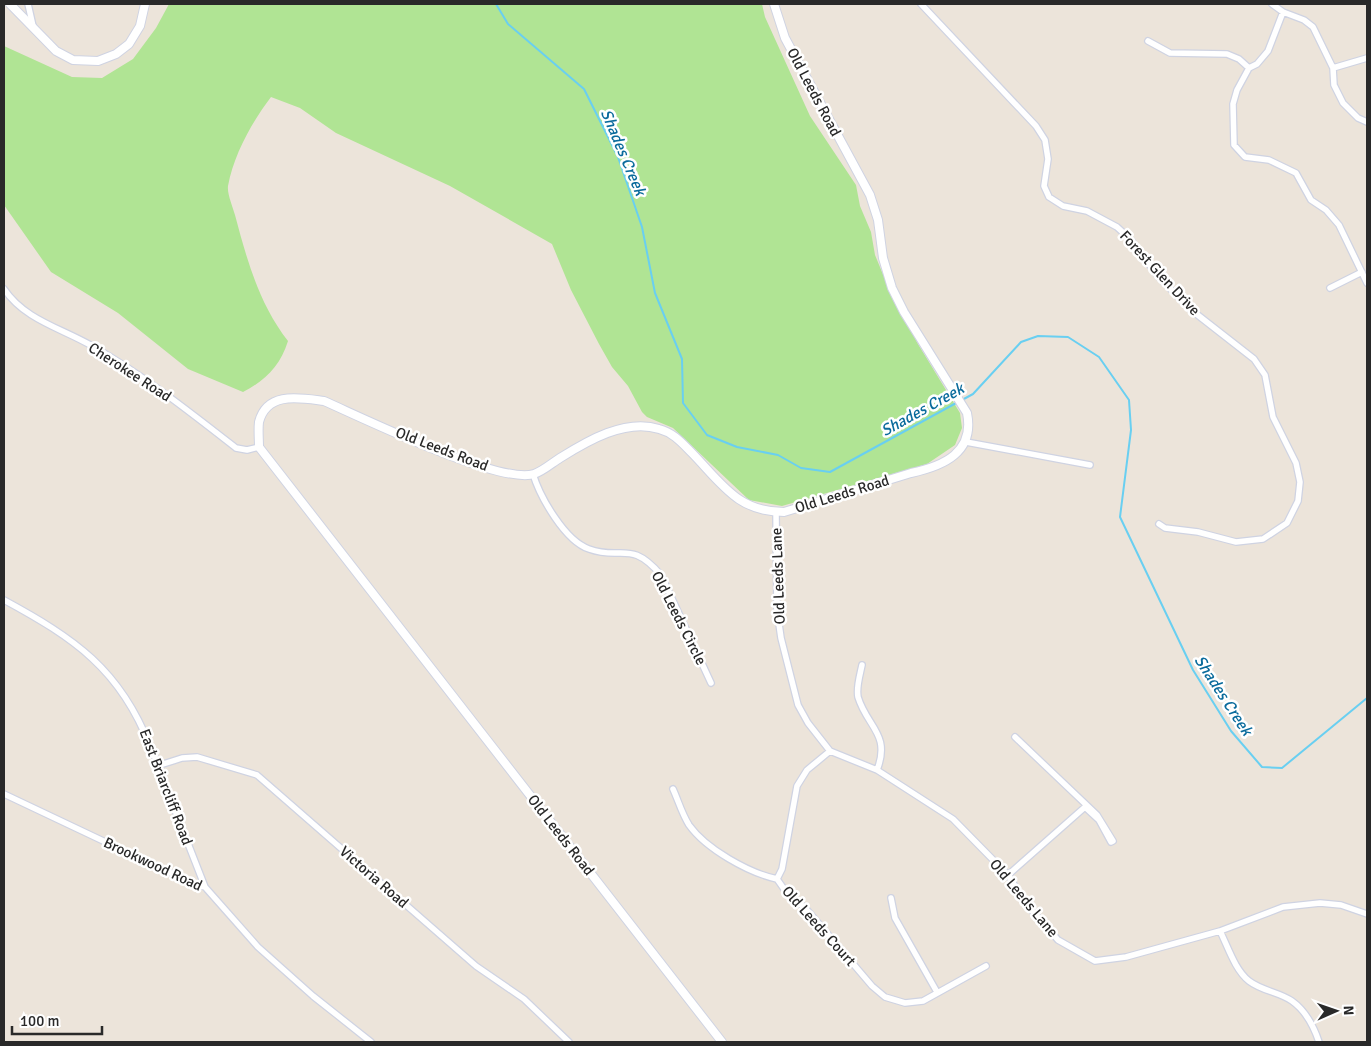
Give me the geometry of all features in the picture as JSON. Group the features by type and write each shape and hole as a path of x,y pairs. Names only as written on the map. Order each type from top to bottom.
{"main road":[{"path":"10,4 56,51 73,60 98,61 116,54 129,44 140,26 145,4"},
{"name":"Old Leeds Road","path":"722,1042 258,446 260,421 272,402 280,399 298,398 324,401 474,465 506,473 534,474 606,434 626,428 643,426 658,428 679,439 737,499 751,507 776,512 784,512 911,473 930,469 953,456 966,442 968,422 966,413 892,288 883,258 878,220 870,195 785,38 774,4"}],"street":[{"path":"28,4 33,26"},
{"name":"Forest Glen Drive","path":"921,4 1036,126 1046,140 1048,158 1044,186 1049,197 1063,206 1087,211 1117,227 1130,239 1158,276 1190,309 1254,359 1265,375 1273,418 1296,463 1300,482 1298,501 1287,523 1263,539 1236,542 1198,532 1165,528 1159,524"},
{"path":"1272,4 1283,12 1304,20 1313,27 1333,68 1334,85 1342,103 1358,118 1367,122"},
{"path":"1283,12 1268,52 1257,64 1249,68 1237,90 1233,104 1234,145 1245,157 1269,160 1296,174 1311,200 1326,210 1339,225 1367,283"},
{"path":"1148,41 1170,53 1227,54 1239,59 1249,68"},
{"path":"1333,68 1367,58"},
{"path":"1330,288 1362,272"},
{"name":"Cherokee Road","path":"4,288 12,301 30,315 92,346 172,398 236,448 247,450 258,446"},
{"path":"966,442 1090,465"},
{"name":"Old Leeds Circle","path":"534,474 537,486 565,532 577,543 588,549 600,552 630,552 648,560 661,575 712,684"},
{"name":"Old Leeds Lane","path":"776,512 777,610 781,638 798,705 808,723 830,751 877,770 953,819 1008,875 1027,905 1058,940 1095,961 1126,957 1220,931 1283,907 1320,903 1342,905 1367,914"},
{"name":"East Briarcliff Road","path":"4,600 52,626 88,654 115,683 139,718 152,753 160,765 162,777 205,886"},
{"path":"862,665 858,696 882,743 882,756 877,770"},
{"path":"1008,875 1085,807 1099,820 1111,842 1113,841 1097,815 1015,737"},
{"path":"777,879 782,869 797,786 807,770 830,751"},
{"name":"Victoria Road","path":"160,765 182,758 197,757 257,775 476,966 524,1000 569,1042"},
{"name":"Old Leeds Court","path":"673,789 688,823 705,844 764,876 777,879 808,911 872,986 885,996 905,1003 923,1001 986,966"},
{"name":"Brookwood Road","path":"4,794 192,883 205,886 258,947 313,996 371,1042"},
{"path":"892,898 895,918 937,992"},
{"path":"1220,931 1240,971 1249,981 1292,1001 1313,1025 1320,1042"}],"green space":[{"path":"169,4 762,4 765,17 810,116 856,185 860,206 871,232 875,255 882,272 918,344 960,413 962,428 955,445 927,464 782,506 749,500 673,428 647,417 642,412 628,386 612,367 599,344 571,290 552,244 450,186 336,133 300,108 271,97 257,117 239,150 228,189 255,281 269,312 288,341 281,358 271,371 259,382 243,392 188,369 118,313 51,272 4,205 4,46 72,77 102,78 133,59 156,28"}],"waterway":[{"name":"Shades Creek","path":"496,4 508,24 584,89 618,157 642,227 655,293 682,359 683,403 707,435 737,447 778,455 801,468 830,472 958,402"},
{"name":"Shades Creek","path":"962,400 973,394 1021,342 1038,336 1068,337 1099,357 1129,400 1131,430 1120,517 1193,670 1231,731 1262,767 1282,768 1367,698"}]}
